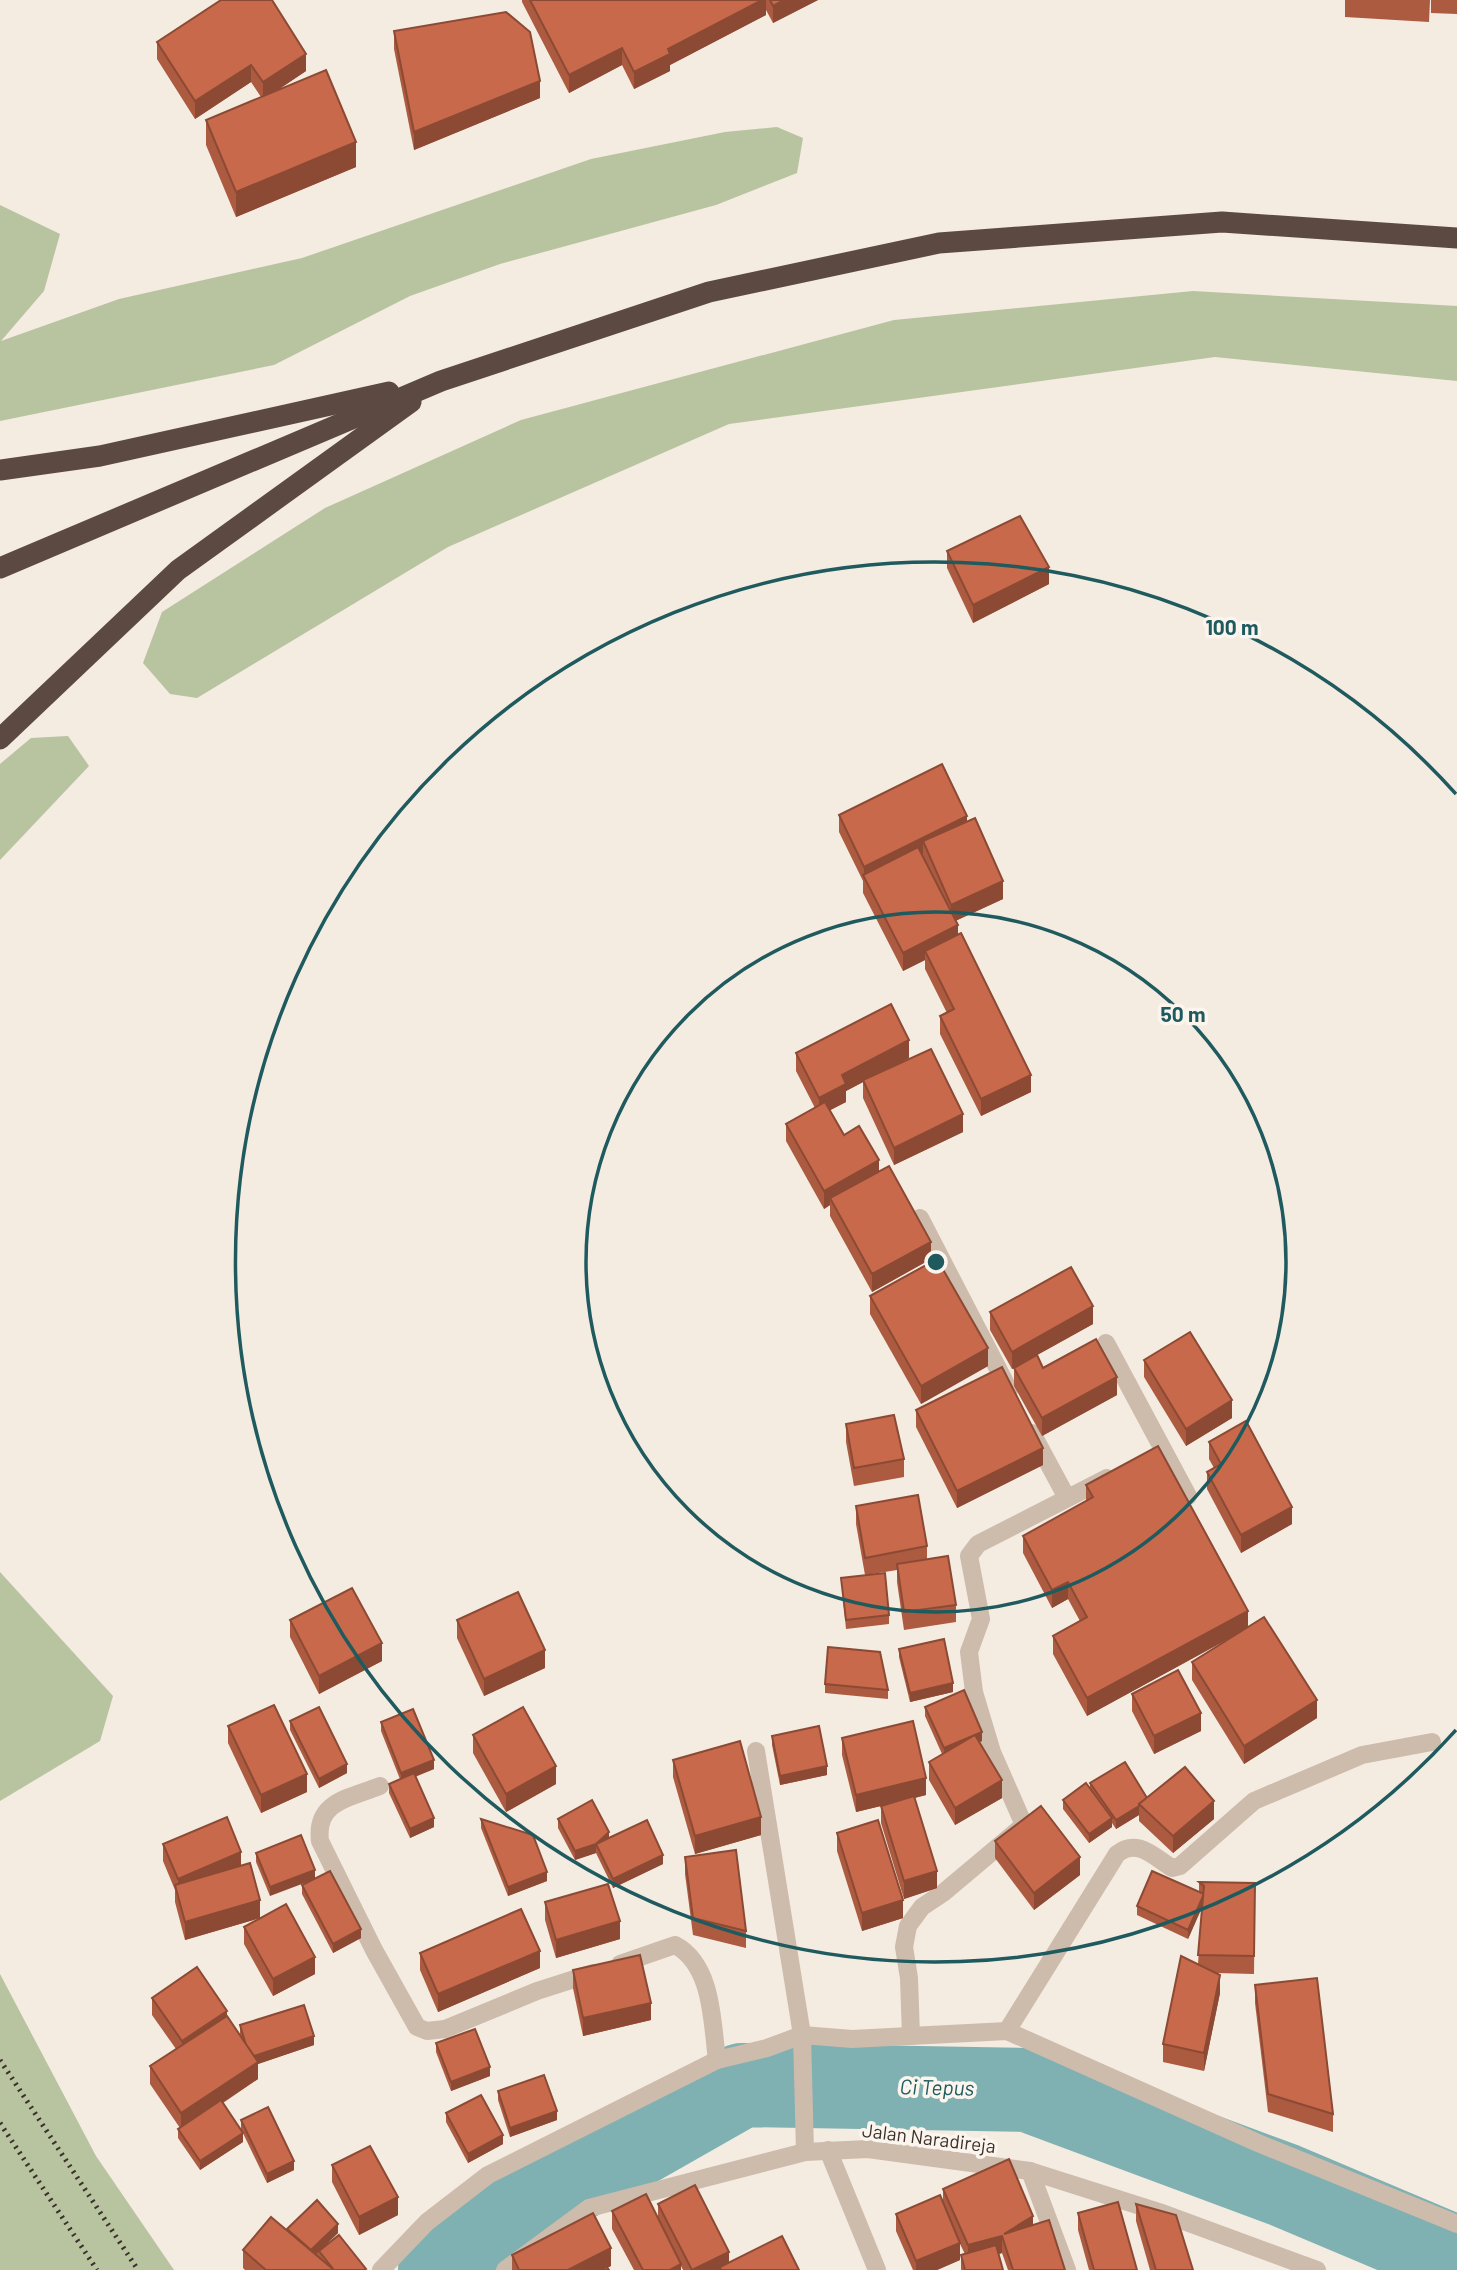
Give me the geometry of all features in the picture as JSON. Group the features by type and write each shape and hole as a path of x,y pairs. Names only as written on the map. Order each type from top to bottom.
{"highway":[{"path":"0,568 441,381 709,292 939,243 1222,222 1457,238"},
{"path":"0,470 100,456 441,381"},
{"path":"0,739 178,570 441,381"}],"street":[{"path":"920,1218 1067,1498"},
{"path":"1106,1343 1157,1452 1188,1496"},
{"path":"911,2036 909,1978 904,1947 908,1926 922,1907 943,1893 1024,1825 992,1752 974,1692 969,1652 981,1619 969,1556 978,1544 1127,1467"},
{"path":"1007,2031 1117,1854 1126,1846 1138,1846 1172,1868 1180,1866 1254,1801 1362,1755 1432,1742"},
{"path":"756,1751 802,2041 801,2110 805,2152"},
{"path":"380,1786 325,1811 318,1824 320,1841 374,1950 417,2027 427,2031 445,2029 537,1991 675,1945 691,1959 708,1990 717,2060"},
{"path":"381,2270 427,2222 488,2175 717,2060 802,2041 1007,2031 1258,2143 1457,2224"},
{"name":"Jalan Naradireja","path":"505,2270 589,2208 805,2152 868,2149 1030,2171 1159,2212 1317,2270"},
{"path":"828,2150 862,2240 877,2270"},
{"path":"1030,2171 1067,2270"}],"green space":[{"path":"777,127 803,138 797,173 716,205 500,264 410,296 274,365 0,421 0,205 60,234 44,291 1,341 119,299 302,258 591,159 725,132"},
{"path":"1193,291 1457,306 1457,381 1215,357 729,424 448,547 197,698 170,694 143,663 162,612 325,508 521,420 894,320"},
{"path":"68,736 89,766 0,860 0,764 31,738"},
{"path":"0,1572 113,1696 100,1741 0,1801"},
{"path":"0,1974 96,2156 174,2270 0,2270"}],"building":[{"path":"221,0 272,0 306,54 263,82 251,65 195,101 157,42"},
{"path":"530,0 762,0 668,49 670,54 634,72 622,48 569,75"},
{"path":"770,0 784,0 773,6"},
{"path":"506,12 530,32 540,81 414,132 394,31"},
{"path":"326,70 356,142 236,192 206,120"},
{"path":"1020,516 1049,567 973,605 947,551"},
{"path":"942,764 967,816 864,867 839,815"},
{"path":"975,818 1003,881 951,905 923,841"},
{"path":"918,847 958,925 903,953 863,875"},
{"path":"961,933 1031,1075 981,1099 940,1016 954,1009 925,951"},
{"path":"891,1004 909,1040 842,1075 846,1084 819,1098 796,1053"},
{"path":"931,1049 963,1114 894,1148 863,1080"},
{"path":"825,1102 844,1135 859,1126 879,1160 824,1191 786,1124"},
{"path":"889,1166 931,1242 872,1274 830,1198"},
{"path":"937,1259 988,1348 921,1386 870,1296"},
{"path":"1071,1267 1093,1306 1012,1352 990,1312"},
{"path":"1190,1332 1232,1400 1186,1429 1144,1360"},
{"path":"1096,1339 1117,1377 1042,1418 1014,1368 1037,1355 1043,1368"},
{"path":"1002,1367 1043,1448 957,1491 916,1410"},
{"path":"894,1415 904,1459 854,1468 846,1424"},
{"path":"1246,1421 1292,1507 1241,1535 1207,1472 1221,1464 1209,1442"},
{"path":"1158,1446 1248,1611 1087,1698 1053,1636 1087,1617 1068,1582 1052,1590 1023,1536 1093,1497 1086,1485"},
{"path":"918,1495 927,1546 865,1558 856,1506"},
{"path":"948,1556 956,1605 904,1612 897,1564"},
{"path":"885,1573 889,1615 846,1620 841,1578"},
{"path":"352,1588 382,1643 319,1676 290,1620"},
{"path":"518,1592 545,1650 484,1679 457,1620"},
{"path":"1264,1617 1317,1700 1244,1746 1192,1662"},
{"path":"944,1639 953,1683 910,1693 899,1649"},
{"path":"828,1647 880,1652 888,1690 825,1684"},
{"path":"1178,1670 1201,1713 1154,1736 1132,1694"},
{"path":"964,1690 982,1732 944,1748 925,1707"},
{"path":"274,1705 307,1774 261,1795 228,1726"},
{"path":"319,1707 347,1764 319,1779 290,1721"},
{"path":"523,1707 556,1766 506,1794 473,1735"},
{"path":"413,1709 434,1760 401,1773 381,1722"},
{"path":"913,1721 926,1778 856,1795 842,1738"},
{"path":"819,1726 827,1766 780,1776 772,1736"},
{"path":"975,1735 1002,1780 955,1808 929,1762"},
{"path":"740,1741 761,1817 695,1836 673,1760"},
{"path":"1125,1762 1147,1798 1116,1820 1090,1783"},
{"path":"1185,1767 1214,1801 1173,1836 1139,1804"},
{"path":"414,1773 434,1818 410,1829 389,1784"},
{"path":"1086,1783 1112,1818 1089,1834 1063,1800"},
{"path":"914,1796 937,1871 904,1881 881,1806"},
{"path":"592,1800 609,1832 596,1844 575,1851 558,1819"},
{"path":"1041,1806 1080,1857 1034,1893 995,1841"},
{"path":"227,1817 241,1852 178,1879 163,1844"},
{"path":"481,1819 533,1835 547,1872 508,1887"},
{"path":"647,1820 663,1855 613,1879 596,1844"},
{"path":"878,1820 903,1900 862,1913 837,1833"},
{"path":"301,1835 315,1870 270,1887 256,1853"},
{"path":"736,1850 746,1931 693,1918 685,1857"},
{"path":"250,1863 260,1900 185,1922 175,1885"},
{"path":"330,1871 361,1929 333,1944 302,1885"},
{"path":"1152,1871 1204,1894 1188,1930 1137,1906"},
{"path":"1199,1882 1255,1883 1254,1956 1198,1955 1204,1886"},
{"path":"608,1884 620,1921 556,1940 545,1902"},
{"path":"286,1904 315,1957 273,1979 244,1927"},
{"path":"521,1909 540,1951 438,1994 420,1953"},
{"path":"640,1955 651,2003 583,2018 573,1970"},
{"path":"1181,1956 1220,1975 1204,2053 1163,2044"},
{"path":"197,1967 227,2011 182,2041 152,1998"},
{"path":"1317,1978 1333,2114 1268,2094 1255,1985"},
{"path":"304,2005 314,2036 254,2056 246,2045 240,2025"},
{"path":"227,2016 258,2062 181,2113 150,2066"},
{"path":"475,2029 490,2067 451,2082 436,2043"},
{"path":"544,2075 557,2111 510,2128 498,2091"},
{"path":"481,2095 503,2135 468,2154 446,2113"},
{"path":"221,2100 243,2133 200,2161 178,2129"},
{"path":"268,2107 294,2161 267,2174 241,2120"},
{"path":"370,2146 398,2197 359,2217 332,2165"},
{"path":"1009,2159 1033,2216 1004,2234 1049,2220 1065,2270 1013,2270 1002,2236 968,2245 943,2189"},
{"path":"695,2185 729,2252 692,2270 658,2204"},
{"path":"646,2194 681,2264 670,2270 643,2270 612,2211"},
{"path":"940,2195 960,2243 916,2261 896,2214"},
{"path":"317,2200 338,2224 311,2250 287,2229"},
{"path":"1118,2202 1137,2270 1094,2270 1078,2213"},
{"path":"1136,2204 1176,2215 1193,2270 1156,2270"},
{"path":"593,2213 611,2248 568,2270 519,2270 512,2255"},
{"path":"271,2217 334,2270 266,2270 243,2250"},
{"path":"339,2235 366,2269 334,2270 319,2251"},
{"path":"782,2236 799,2270 721,2270 720,2267"},
{"path":"996,2245 1003,2270 965,2270 961,2255"}],"waterway":[{"name":"Ci Tepus","path":"440,2270 454,2249 742,2085 1028,2090 1284,2185 1457,2258"}],"railway":[{"path":"0,2060 138,2270"},
{"path":"0,2123 97,2270"}]}
